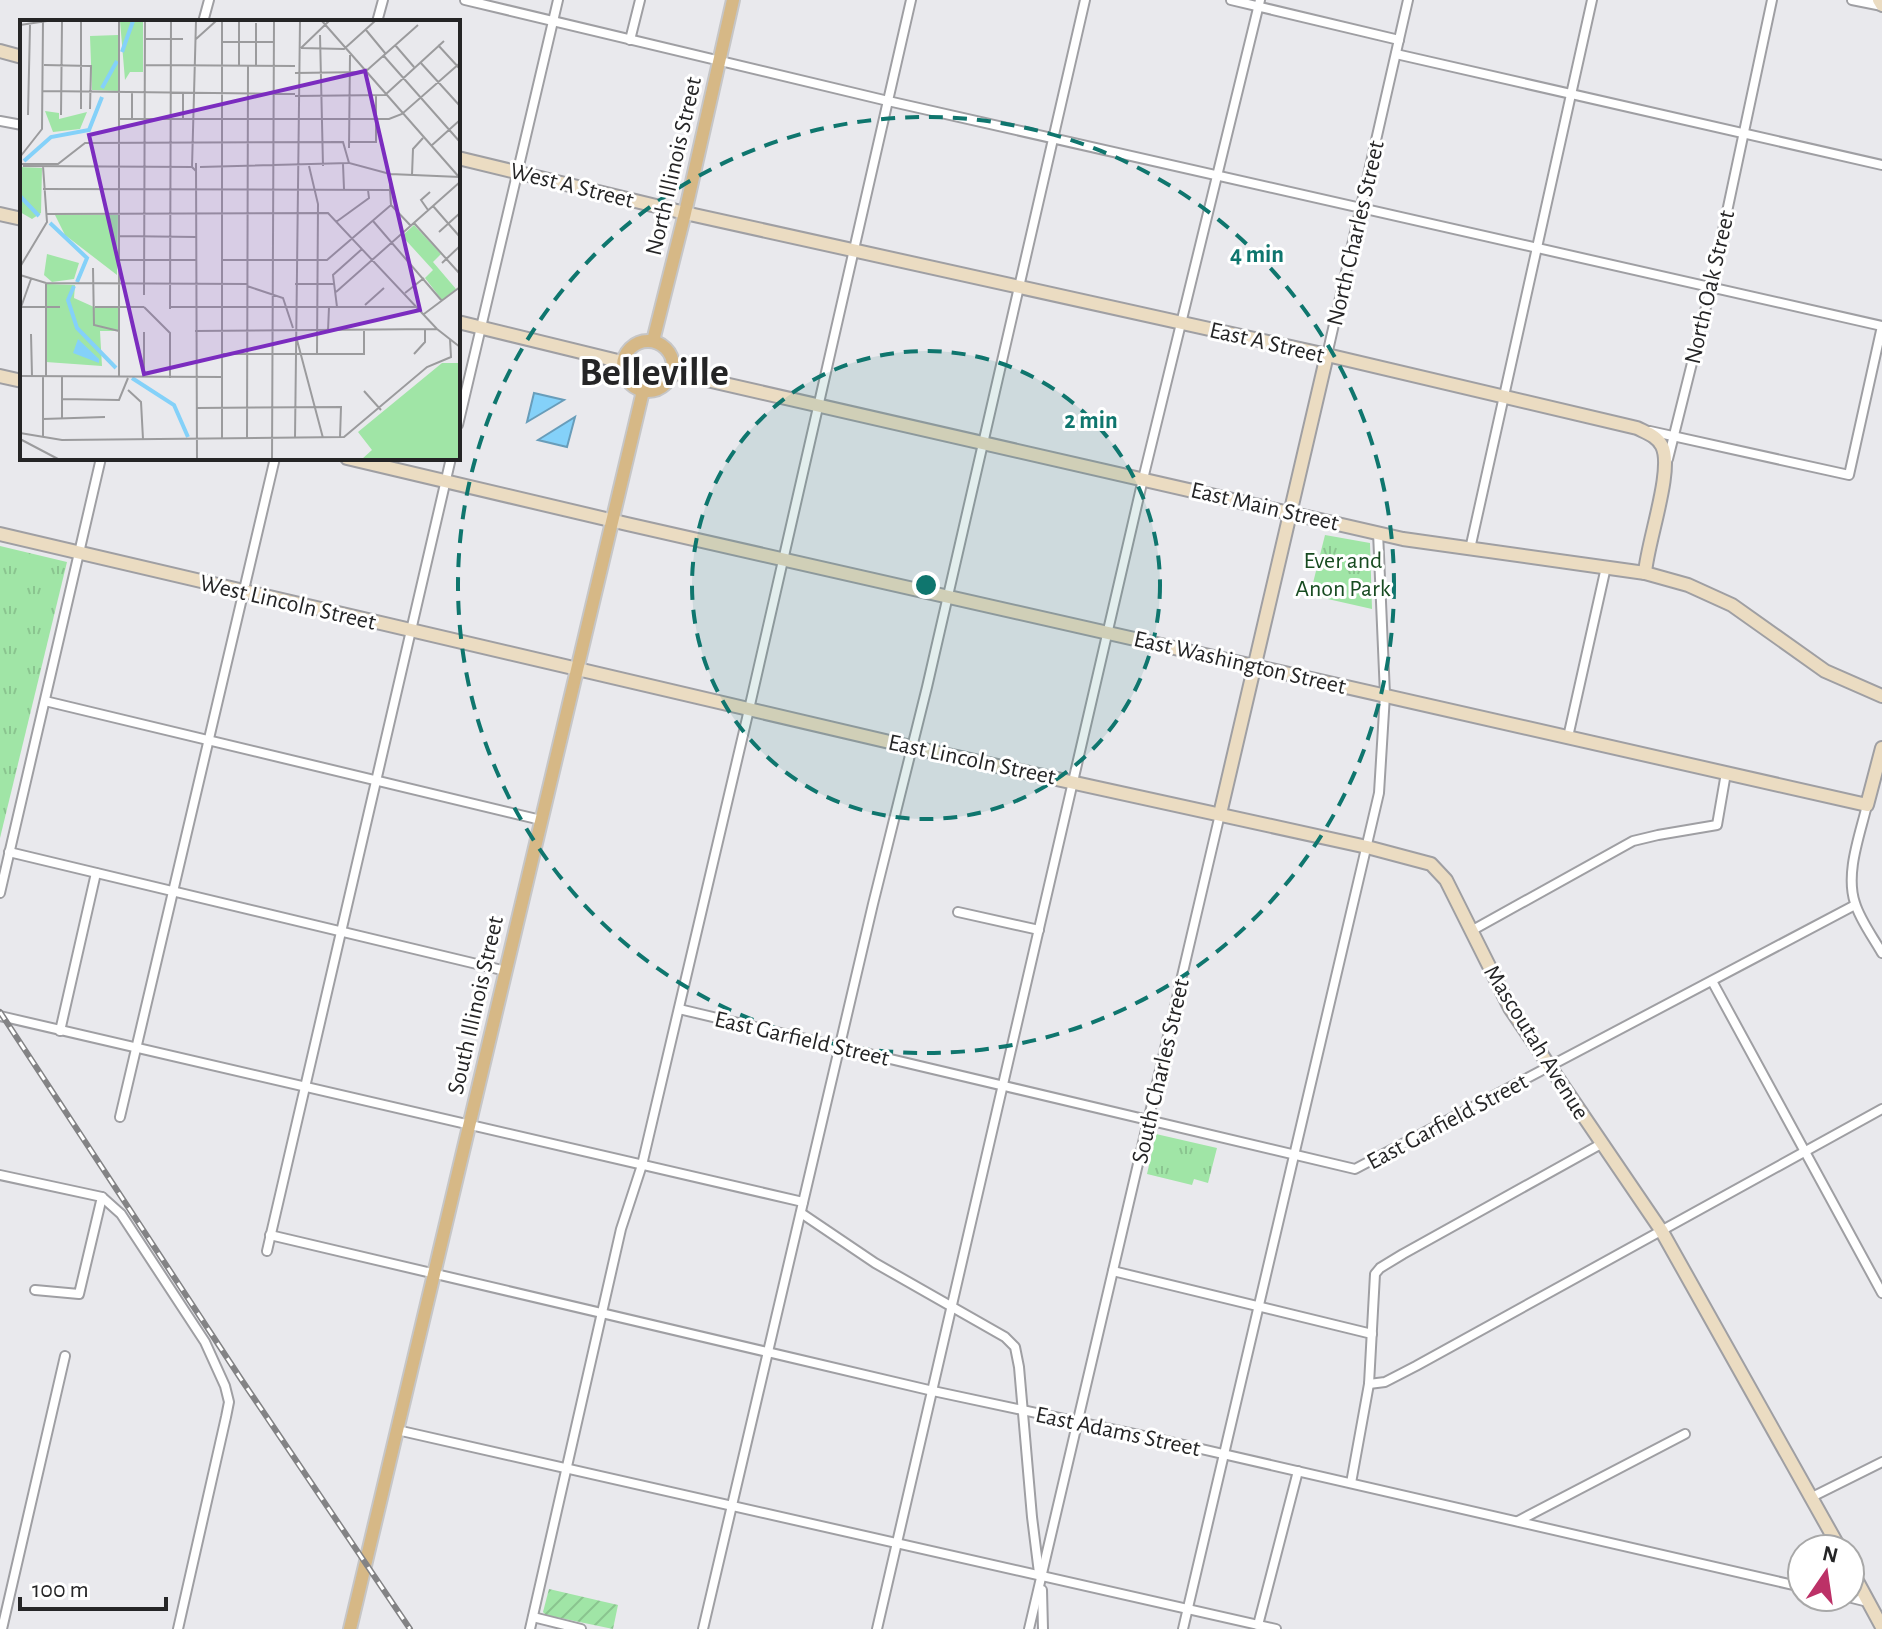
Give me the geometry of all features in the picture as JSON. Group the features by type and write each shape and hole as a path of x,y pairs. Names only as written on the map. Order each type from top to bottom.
{"main road":[{"name":"North Illinois Street","path":"653,341 733,0"},
{"path":"653,341 668,351 672,359 672,372 660,389 643,391 628,383 622,362 634,345 653,341"},
{"name":"South Illinois Street","path":"350,1629 643,391"}],"street":[{"path":"204,20 209,0"},
{"path":"378,20 383,0"},
{"path":"465,0 888,101 1882,326"},
{"path":"460,416 558,0"},
{"path":"630,40 640,0"},
{"path":"530,1629 621,1229 642,1165 679,1009 911,0"},
{"path":"703,1629 1085,0"},
{"path":"1231,0 1259,3 1399,40"},
{"name":"North Charles Street","path":"1291,512 1408,0"},
{"path":"1470,549 1592,0"},
{"name":"North Oak Street","path":"1645,573 1673,436 1711,287 1772,0"},
{"path":"1852,0 1881,4"},
{"path":"877,1629 1143,479 1259,3"},
{"path":"0,51 20,56"},
{"path":"1396,54 1882,165"},
{"path":"0,121 20,125"},
{"name":"West A Street","path":"460,158 685,213"},
{"name":"East A Street","path":"685,213 1181,322 1849,475 1882,326"},
{"path":"0,214 20,219"},
{"path":"460,322 622,362"},
{"name":"East Main Street","path":"672,372 1378,532 1470,549 1645,573 1688,585 1732,605 1825,671 1882,696"},
{"path":"0,376 20,381"},
{"path":"1637,428 1661,444 1665,475"},
{"path":"0,893 101,460"},
{"path":"120,1117 275,460"},
{"name":"East Washington Street","path":"356,460 612,521 1867,805"},
{"path":"267,1251 451,460"},
{"name":"South Charles Street","path":"1029,1629 1291,512"},
{"path":"1183,1629 1379,793 1385,695 1378,532"},
{"name":"West Lincoln Street","path":"0,534 577,671"},
{"path":"1568,737 1606,567"},
{"name":"East Lincoln Street","path":"577,671 1367,847"},
{"path":"45,701 541,820"},
{"path":"1882,748 1852,875 1855,905 1882,953"},
{"path":"1471,931 1633,841 1717,825 1726,773"},
{"name":"Mascoutah Avenue","path":"1367,847 1431,864 1446,880 1510,1008 1661,1230 1831,1533"},
{"path":"9,852 506,971"},
{"path":"60,1031 96,873"},
{"name":"East Garfield Street","path":"679,1009 1355,1169 1855,905"},
{"path":"958,912 1039,930"},
{"path":"1712,981 1882,1293"},
{"path":"0,1016 803,1202"},
{"path":"1369,1384 1385,1382 1416,1366 1882,1109"},
{"path":"1351,1483 1369,1384 1375,1274 1380,1268 1601,1144"},
{"path":"0,1175 102,1197 121,1214 205,1342 225,1386 229,1402 178,1629"},
{"path":"35,1290 79,1294 102,1197"},
{"path":"801,1213 875,1263 1005,1337 1015,1347 1041,1576 1043,1629"},
{"name":"East Adams Street","path":"270,1235 601,1315 1786,1583"},
{"path":"1113,1271 1372,1334"},
{"path":"2,1629 65,1356"},
{"path":"397,1430 1276,1629"},
{"path":"1517,1521 1685,1434"},
{"path":"1812,1497 1882,1462"},
{"path":"1258,1625 1298,1471"},
{"path":"1866,1598 1882,1627"},
{"path":"533,1617 581,1629"}],"green space":[{"name":"Ever and Anon Park","path":"1325,535 1370,543 1372,609 1310,595"},
{"path":"0,546 67,562 0,838"},
{"path":"1156,1134 1217,1148 1208,1183 1194,1179 1192,1185 1147,1174"},
{"path":"549,1589 618,1605 613,1629 546,1615 543,1612"}],"water":[{"path":"534,393 564,400 527,422"},
{"path":"575,417 567,447 538,440"}],"railway":[{"path":"0,1012 410,1629"}],"district":[{"name":"Belleville","path":"654,371"}]}
